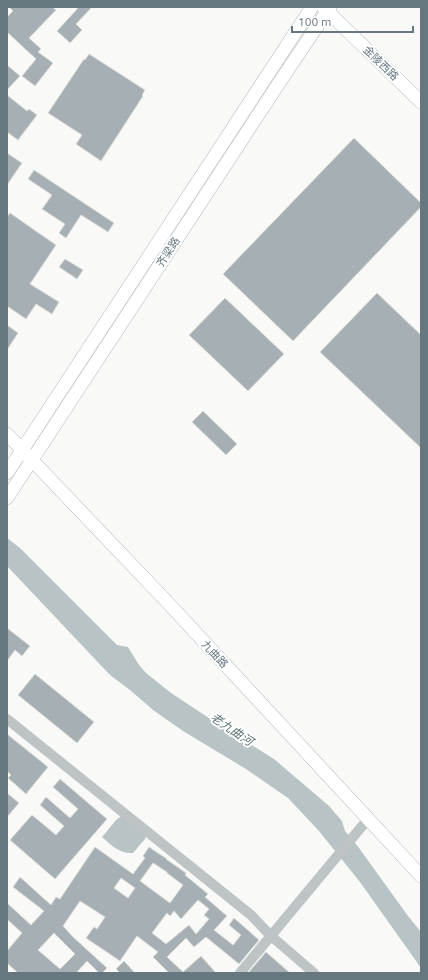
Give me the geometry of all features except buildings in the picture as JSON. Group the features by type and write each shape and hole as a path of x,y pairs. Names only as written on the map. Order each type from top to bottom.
{"main road":[{"name":"齐梁路","path":"7,473 312,7"},
{"name":"齐梁路","path":"7,498 327,8"},
{"name":"金陵西路","path":"327,8 421,102"},
{"name":"九曲路","path":"7,434 176,611 421,876"}],"street":[{"path":"7,719 251,915 271,936 314,973"},
{"path":"240,973 368,819"}],"shaded area":[{"path":"7,538 20,548 117,645 128,647 139,665 146,673 171,693 274,759 329,806 342,821 345,831 421,932 421,968 360,882 319,831 288,798 246,769 183,731 153,710 110,675 7,566"},
{"path":"122,816 146,835 145,839 133,853 124,852 112,846 102,837 117,819"}],"water label":[{"name":"老九曲河","path":"232,729"}]}
